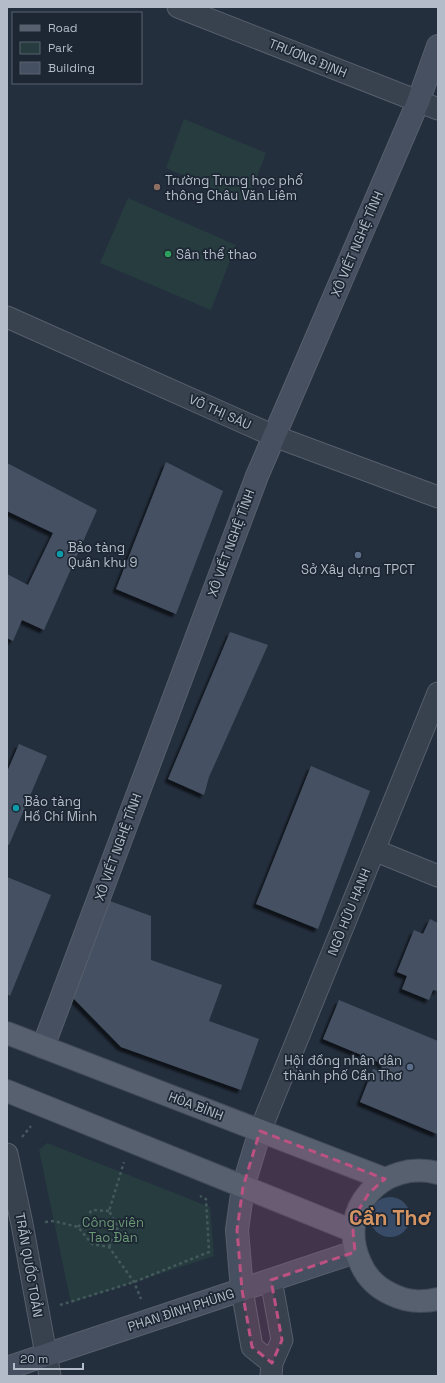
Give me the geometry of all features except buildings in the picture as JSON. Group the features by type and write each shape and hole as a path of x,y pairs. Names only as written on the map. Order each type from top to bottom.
{"main road":[{"name":"HÒA BÌNH","path":"7,1033 385,1179"},
{"path":"7,1092 243,1187 354,1242"},
{"path":"438,1173 425,1170 404,1171 385,1179 369,1193 358,1211 354,1242 365,1273 381,1290 402,1300 425,1302 438,1299"}],"street":[{"name":"TRƯƠNG ĐỊNH","path":"178,7 428,105"},
{"name":"XÔ VIẾT NGHỆ TĨNH","path":"43,1047 251,490 274,436 428,105 438,46"},
{"name":"VÕ THỊ SÁU","path":"7,316 274,436 438,497"},
{"name":"NGÔ HỮU HẠNH","path":"260,1131 438,692"},
{"path":"374,850 438,876"},
{"path":"260,1131 243,1187 237,1230 242,1290 252,1347 272,1370"},
{"name":"TRẦN QUỐC TOẢN","path":"15,1148 22,1224 50,1376"},
{"name":"PHAN ĐÌNH PHÙNG","path":"7,1368 271,1280 354,1242"},
{"path":"271,1280 282,1340 272,1370"}],"path":[{"path":"15,1148 22,1136 35,1122"},
{"path":"109,1247 118,1227 109,1211 125,1158"},
{"path":"57,1306 134,1282 209,1252 206,1199 200,1195"},
{"path":"78,1227 92,1210 109,1211"},
{"path":"22,1224 54,1221 78,1227 92,1244 109,1247 134,1282 148,1321"}],"highlighted area":[{"path":"260,1131 385,1179 369,1193 358,1211 353,1231 355,1252 271,1280 282,1340 272,1363 252,1347 242,1290 237,1230 243,1187"}],"green space":[{"path":"184,119 266,153 247,203 166,168"},
{"name":"Sân thể thao","path":"128,198 236,245 211,310 100,263"},
{"name":"Công viên Tao Đàn","path":"47,1143 210,1207 214,1256 71,1303 39,1150"}],"water":[{"path":"390,1197 401,1200 407,1206 410,1217 407,1228 401,1234 390,1237 379,1234 373,1228 370,1217 373,1206 379,1200"}],"place":[{"name":"Trường Trung học phổ thông Châu Văn Liêm","path":"157,187"},
{"name":"Sân thể thao","path":"168,254"},
{"name":"Bảo tàng Quân khu 9","path":"60,554"},
{"name":"Sở Xây dựng TPCT","path":"358,555"},
{"name":"Bảo tàng Hồ Chí Minh","path":"16,808"},
{"name":"Hội đồng nhân dân thành phố Cần Thơ","path":"410,1067"}],"district":[{"name":"Cần Thơ","path":"390,1217"}]}
